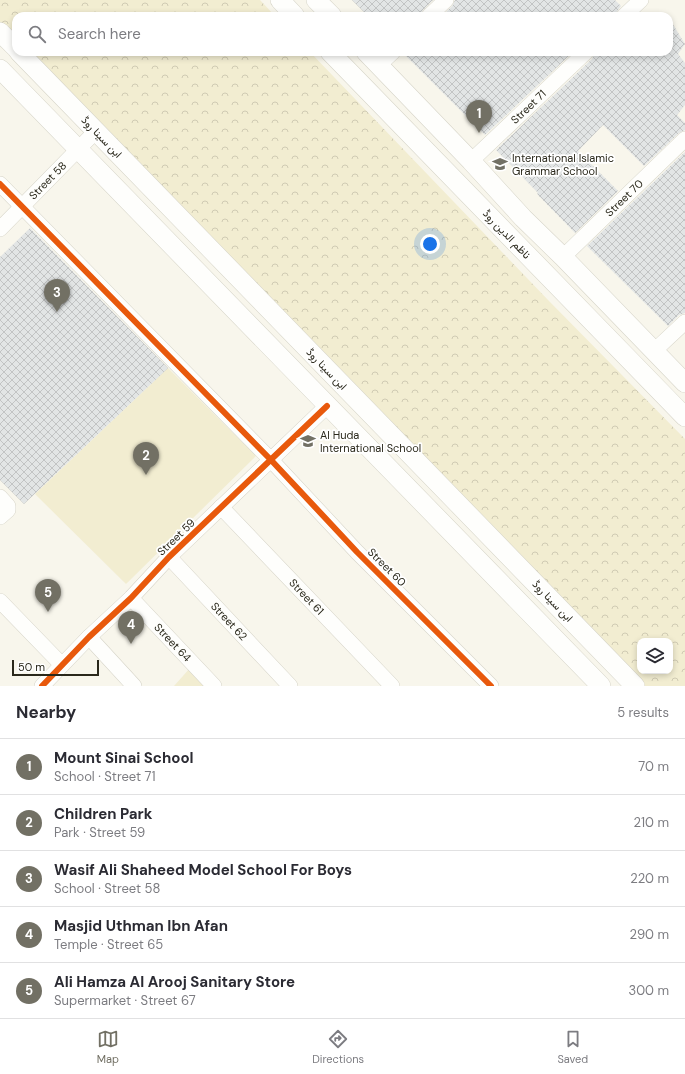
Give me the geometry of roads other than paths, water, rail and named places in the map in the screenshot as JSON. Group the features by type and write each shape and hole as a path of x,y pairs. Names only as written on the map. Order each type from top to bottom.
{"main road":[{"path":"280,0 291,12"},
{"path":"316,0 328,12"},
{"path":"0,32 12,44"},
{"name":"ابن سینا روڈ","path":"24,56 635,686"},
{"name":"ناظم الدین روڈ","path":"334,56 685,417"},
{"name":"ناظم الدین روڈ","path":"373,59 471,161 523,218 563,257 685,383"},
{"path":"0,69 601,686"}],"street":[{"path":"433,12 446,0"},
{"path":"628,12 640,0"},
{"name":"Street 71","path":"471,161 582,56"},
{"name":"Street 58","path":"0,229 96,131"},
{"name":"Street 70","path":"563,257 685,139"},
{"name":"Street 60","path":"0,184 271,460 357,552 491,686"},
{"path":"654,351 685,322"},
{"name":"Street 59","path":"42,686 89,637 131,598 169,557 327,406"},
{"name":"Street 61","path":"221,507 392,686"},
{"name":"Street 62","path":"169,557 290,686"},
{"name":"Street 64","path":"131,598 214,686"},
{"path":"0,601 62,666"},
{"path":"89,637 134,686"}],"place":[{"name":"Mount Sinai School","path":"479,133"},
{"name":"International Islamic Grammar School","path":"500,164"},
{"name":"Wasif Ali Shaheed Model School For Boys","path":"57,312"},
{"name":"Al Huda International School","path":"308,441"},
{"name":"Children Park","path":"146,475"},
{"name":"Ali Hamza Al Arooj Sanitary Store","path":"48,612"},
{"name":"Masjid Uthman Ibn Afan","path":"131,644"}]}
